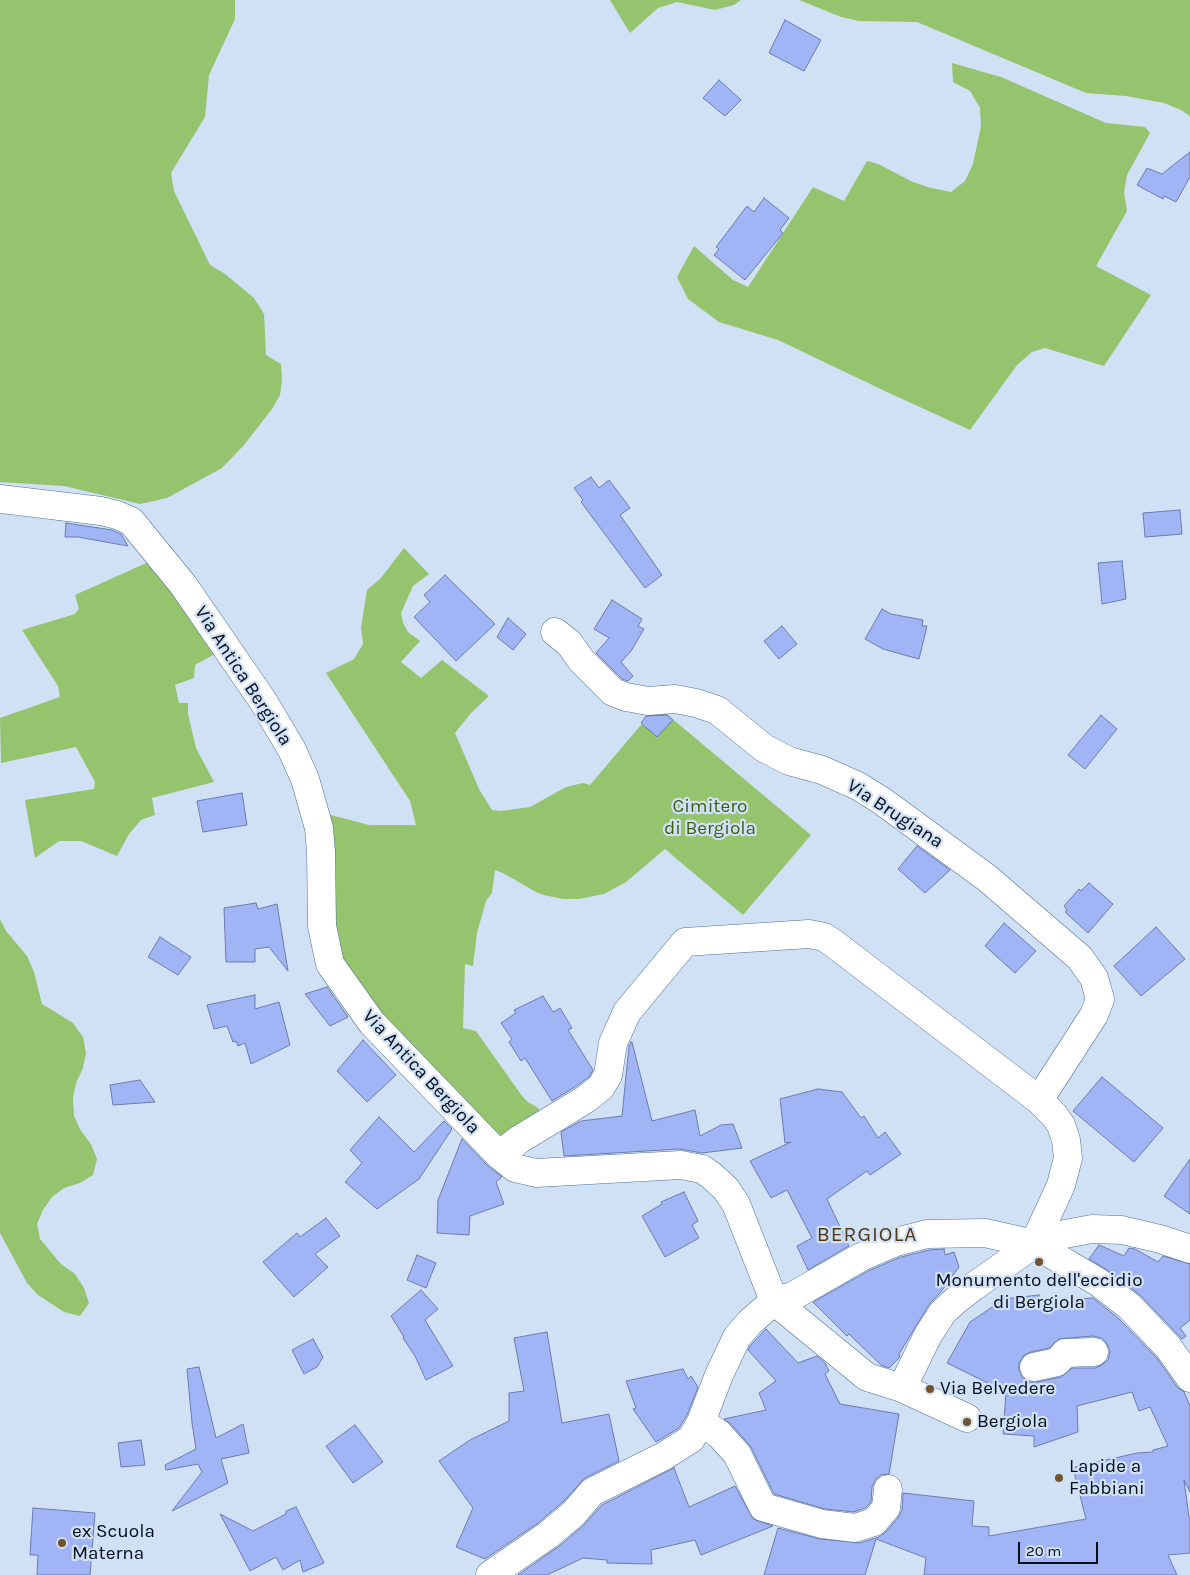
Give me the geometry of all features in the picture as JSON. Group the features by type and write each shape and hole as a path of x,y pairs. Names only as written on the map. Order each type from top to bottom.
{"street":[{"name":"Via Antica Bergiola","path":"0,499 117,514 131,521 184,586 263,701 292,750 305,779 319,828 322,926 330,964 372,1023 499,1155 515,1168 536,1173 639,1169 681,1165 702,1169 726,1190 736,1204 774,1301"},
{"name":"Via Brugiana","path":"555,632 569,643 581,660 613,692 626,697 648,701 675,700 696,703 717,710 764,748 789,761 822,770 858,786 882,801 986,878 1080,958 1094,978 1100,999 1094,1015 1039,1100"},
{"path":"499,1155 520,1139 586,1099 601,1087 608,1075 613,1043 626,1012 685,942 809,934 824,937 1039,1100 1054,1115 1061,1126 1066,1140 1068,1158 1061,1185 1034,1244"},
{"path":"902,1388 928,1335 943,1312 973,1287 1034,1244 1065,1234 1092,1229 1122,1230 1160,1239 1190,1249"},
{"path":"492,1574 561,1524 574,1513 592,1492 664,1456 692,1439 701,1422 718,1375 737,1337 750,1322 774,1301 793,1296 862,1257 896,1242 927,1234 985,1233 1034,1244 1098,1282 1124,1301 1168,1347 1190,1378"},
{"path":"774,1301 866,1378 902,1388 967,1418"},
{"path":"1034,1367 1057,1362 1066,1353 1094,1352"},
{"path":"701,1422 720,1434 737,1454 763,1507 822,1524 855,1528 874,1522 886,1508 888,1489"}],"green space":[{"path":"0,0 235,0 235,19 209,75 205,117 171,173 174,191 210,265 225,274 254,298 264,314 266,355 281,364 282,380 280,395 272,409 244,445 222,468 167,498 140,504 64,486 0,482"},
{"path":"610,0 741,0 734,5 715,10 677,2 658,8 630,33"},
{"path":"799,0 1190,0 1190,116 1164,103 1126,96 1086,93 917,22 859,21 841,17"},
{"path":"952,63 1001,77 1106,123 1145,127 1150,133 1127,175 1124,192 1127,211 1096,266 1151,295 1104,366 1045,348 1032,352 1017,365 970,430 778,340 719,322 688,299 677,277 694,246 733,280 748,287 813,187 844,201 867,161 878,164 913,182 951,192 965,181 973,164 981,126 980,108 970,91 953,82"},
{"name":"Cimitero di Bergiola","path":"404,548 429,574 413,586 401,613 403,623 408,632 420,641 401,662 421,678 442,660 489,696 471,713 455,733 479,789 492,810 501,811 530,807 566,787 583,783 590,785 657,706 811,835 743,915 665,849 626,882 604,894 579,899 563,899 544,895 495,870 492,893 486,901 477,933 473,966 465,964 463,1028 476,1031 522,1096 538,1108 542,1114 497,1143 367,1007 342,955 331,926 327,814 369,825 416,825 410,801 326,673 354,659 363,644 361,628 367,590 381,578"},
{"path":"153,560 215,654 195,665 194,678 175,685 179,703 188,703 188,714 196,748 214,782 152,798 155,815 141,820 129,834 117,856 81,841 59,841 35,858 25,800 94,789 95,782 76,747 1,763 0,718 60,697 58,686 22,630 75,614 79,609 75,595"},
{"path":"0,919 6,931 27,956 34,972 42,1004 73,1023 83,1037 86,1053 73,1098 74,1116 81,1131 91,1144 97,1159 93,1175 80,1183 64,1188 52,1197 43,1210 37,1224 40,1239 61,1264 75,1274 84,1288 89,1303 80,1316 64,1312 38,1295 27,1283 0,1233"}],"building":[{"path":"785,20 821,40 804,71 769,53"},
{"path":"719,80 741,100 725,116 703,98"},
{"path":"1190,152 1190,177 1176,202 1164,196 1163,199 1137,185 1147,168 1162,174"},
{"path":"764,198 789,218 780,230 783,233 745,280 714,255 719,249 716,247 747,206 754,212"},
{"path":"591,477 599,488 609,480 630,508 620,515 662,575 645,588 581,502 583,500 574,488"},
{"path":"1180,510 1182,534 1145,537 1143,513"},
{"path":"66,523 112,530 121,534 128,546 78,537 65,537"},
{"path":"1122,561 1126,599 1102,604 1098,563"},
{"path":"445,575 495,624 456,661 414,617 430,602 424,595"},
{"path":"612,600 642,619 638,626 644,629 631,651 621,662 633,676 628,681 622,679 596,653 609,638 594,629"},
{"path":"882,609 891,614 923,620 922,626 927,626 919,659 883,649 865,639"},
{"path":"508,618 526,634 513,650 497,637"},
{"path":"782,626 797,644 779,659 764,641"},
{"path":"667,715 673,720 657,737 641,723 646,716"},
{"path":"1101,715 1117,729 1085,769 1068,755"},
{"path":"242,793 247,825 203,832 197,801"},
{"path":"917,846 950,870 925,893 898,869"},
{"path":"1089,883 1113,904 1088,933 1065,912 1067,910 1064,906 1079,889 1081,891"},
{"path":"256,903 258,909 277,904 288,971 269,947 255,949 255,962 226,962 224,908"},
{"path":"1004,923 1036,951 1015,973 985,946"},
{"path":"1156,927 1185,959 1141,996 1114,966"},
{"path":"160,937 191,957 178,975 148,957"},
{"path":"327,987 348,1017 330,1026 305,994"},
{"path":"255,995 255,1009 279,1002 290,1045 251,1064 245,1043 238,1046 236,1041 233,1042 227,1026 214,1029 207,1005"},
{"path":"543,996 553,1012 560,1008 572,1028 568,1030 593,1070 589,1077 552,1101 525,1058 521,1061 509,1042 512,1039 501,1023 516,1013 514,1010"},
{"path":"363,1040 396,1075 367,1102 337,1071"},
{"path":"631,1042 652,1121 695,1110 700,1136 721,1125 733,1124 742,1148 702,1153 680,1149 564,1156 561,1132 581,1121 622,1116 629,1046"},
{"path":"1102,1077 1163,1128 1134,1162 1073,1111"},
{"path":"140,1080 155,1102 113,1105 110,1085"},
{"path":"818,1089 842,1092 861,1118 864,1116 878,1138 885,1132 901,1154 870,1175 867,1171 827,1199 849,1246 808,1270 797,1246 812,1238 787,1190 771,1198 750,1161 791,1142 785,1143 780,1099"},
{"path":"379,1117 414,1152 444,1121 452,1129 419,1179 377,1209 345,1182 362,1163 350,1150"},
{"path":"462,1139 488,1166 502,1177 496,1182 504,1204 470,1216 469,1235 437,1233 438,1200"},
{"path":"1190,1159 1190,1214 1164,1196"},
{"path":"684,1192 698,1221 692,1225 699,1238 665,1257 642,1216 662,1204 661,1202"},
{"path":"326,1218 340,1236 315,1254 328,1267 294,1297 263,1262 297,1233 300,1237"},
{"path":"1099,1245 1124,1256 1129,1248 1135,1249 1158,1262 1163,1256 1190,1264 1190,1320 1180,1328 1186,1336 1182,1339 1139,1294 1089,1259"},
{"path":"944,1249 945,1255 954,1252 959,1267 940,1293 930,1303 899,1354 899,1358 889,1368 881,1365 849,1334 847,1336 813,1302 868,1271 901,1257 929,1250"},
{"path":"417,1255 436,1263 426,1288 407,1280"},
{"path":"421,1290 438,1309 425,1320 453,1366 426,1380 415,1356 391,1316"},
{"path":"1039,1295 1039,1301 1093,1298 1118,1318 1156,1357 1177,1387 1184,1392 1190,1406 1190,1492 1184,1480 1190,1517 1190,1553 1168,1555 1177,1575 924,1575 926,1558 876,1539 865,1575 764,1575 778,1528 820,1539 860,1543 879,1537 886,1532 902,1510 903,1493 974,1501 972,1526 989,1527 989,1536 1086,1519 1075,1476 1075,1467 1137,1453 1153,1452 1153,1450 1168,1446 1150,1407 1139,1411 1132,1392 1077,1406 1078,1432 1034,1447 1034,1436 1003,1434 1006,1392 947,1363 970,1322 1004,1299","holes":["1093,1336 1102,1338 1110,1351 1108,1360 1102,1365 1095,1368 1072,1368 1061,1377 1037,1382 1029,1382 1022,1377 1019,1363 1024,1355 1049,1348 1059,1339"]},
{"path":"766,1329 798,1363 817,1356 825,1363 829,1371 825,1374 840,1404 899,1414 889,1474 881,1475 875,1480 872,1487 871,1502 865,1508 854,1512 825,1509 774,1494 751,1447 731,1424 724,1419 766,1410 759,1393 776,1381 748,1350"},
{"path":"547,1332 562,1423 609,1414 619,1461 585,1478 563,1502 538,1523 485,1559 456,1547 473,1508 439,1461 470,1440 509,1421 509,1393 524,1391 514,1338"},
{"path":"313,1339 323,1357 317,1367 304,1374 292,1350"},
{"path":"199,1367 216,1438 243,1424 249,1453 221,1459 228,1483 172,1511 202,1472 198,1464 166,1470 165,1465 196,1449 187,1369"},
{"path":"683,1369 688,1379 691,1376 698,1387 687,1415 679,1428 656,1442 633,1409 636,1408 626,1381"},
{"path":"355,1425 383,1462 353,1483 326,1446"},
{"path":"141,1440 145,1465 121,1467 118,1443"},
{"path":"674,1468 689,1507 735,1486 753,1519 773,1526 701,1555 695,1540 651,1550 652,1564 607,1563 607,1560 583,1558 547,1575 518,1575 558,1547 584,1525 602,1505"},
{"path":"296,1507 324,1563 303,1572 300,1560 283,1570 276,1557 250,1571 220,1514 253,1531"},
{"name":"ex Scuola Materna","path":"33,1508 95,1513 90,1575 37,1575 38,1555 30,1555"}],"place":[{"name":"Monumento dell'eccidio di Bergiola","path":"1039,1262"},
{"name":"Via Belvedere","path":"930,1389"},
{"name":"Bergiola","path":"967,1422"},
{"name":"Lapide a Fabbiani","path":"1059,1478"},
{"name":"ex Scuola Materna","path":"62,1543"}],"district":[{"name":"BERGIOLA","path":"867,1235"}]}
